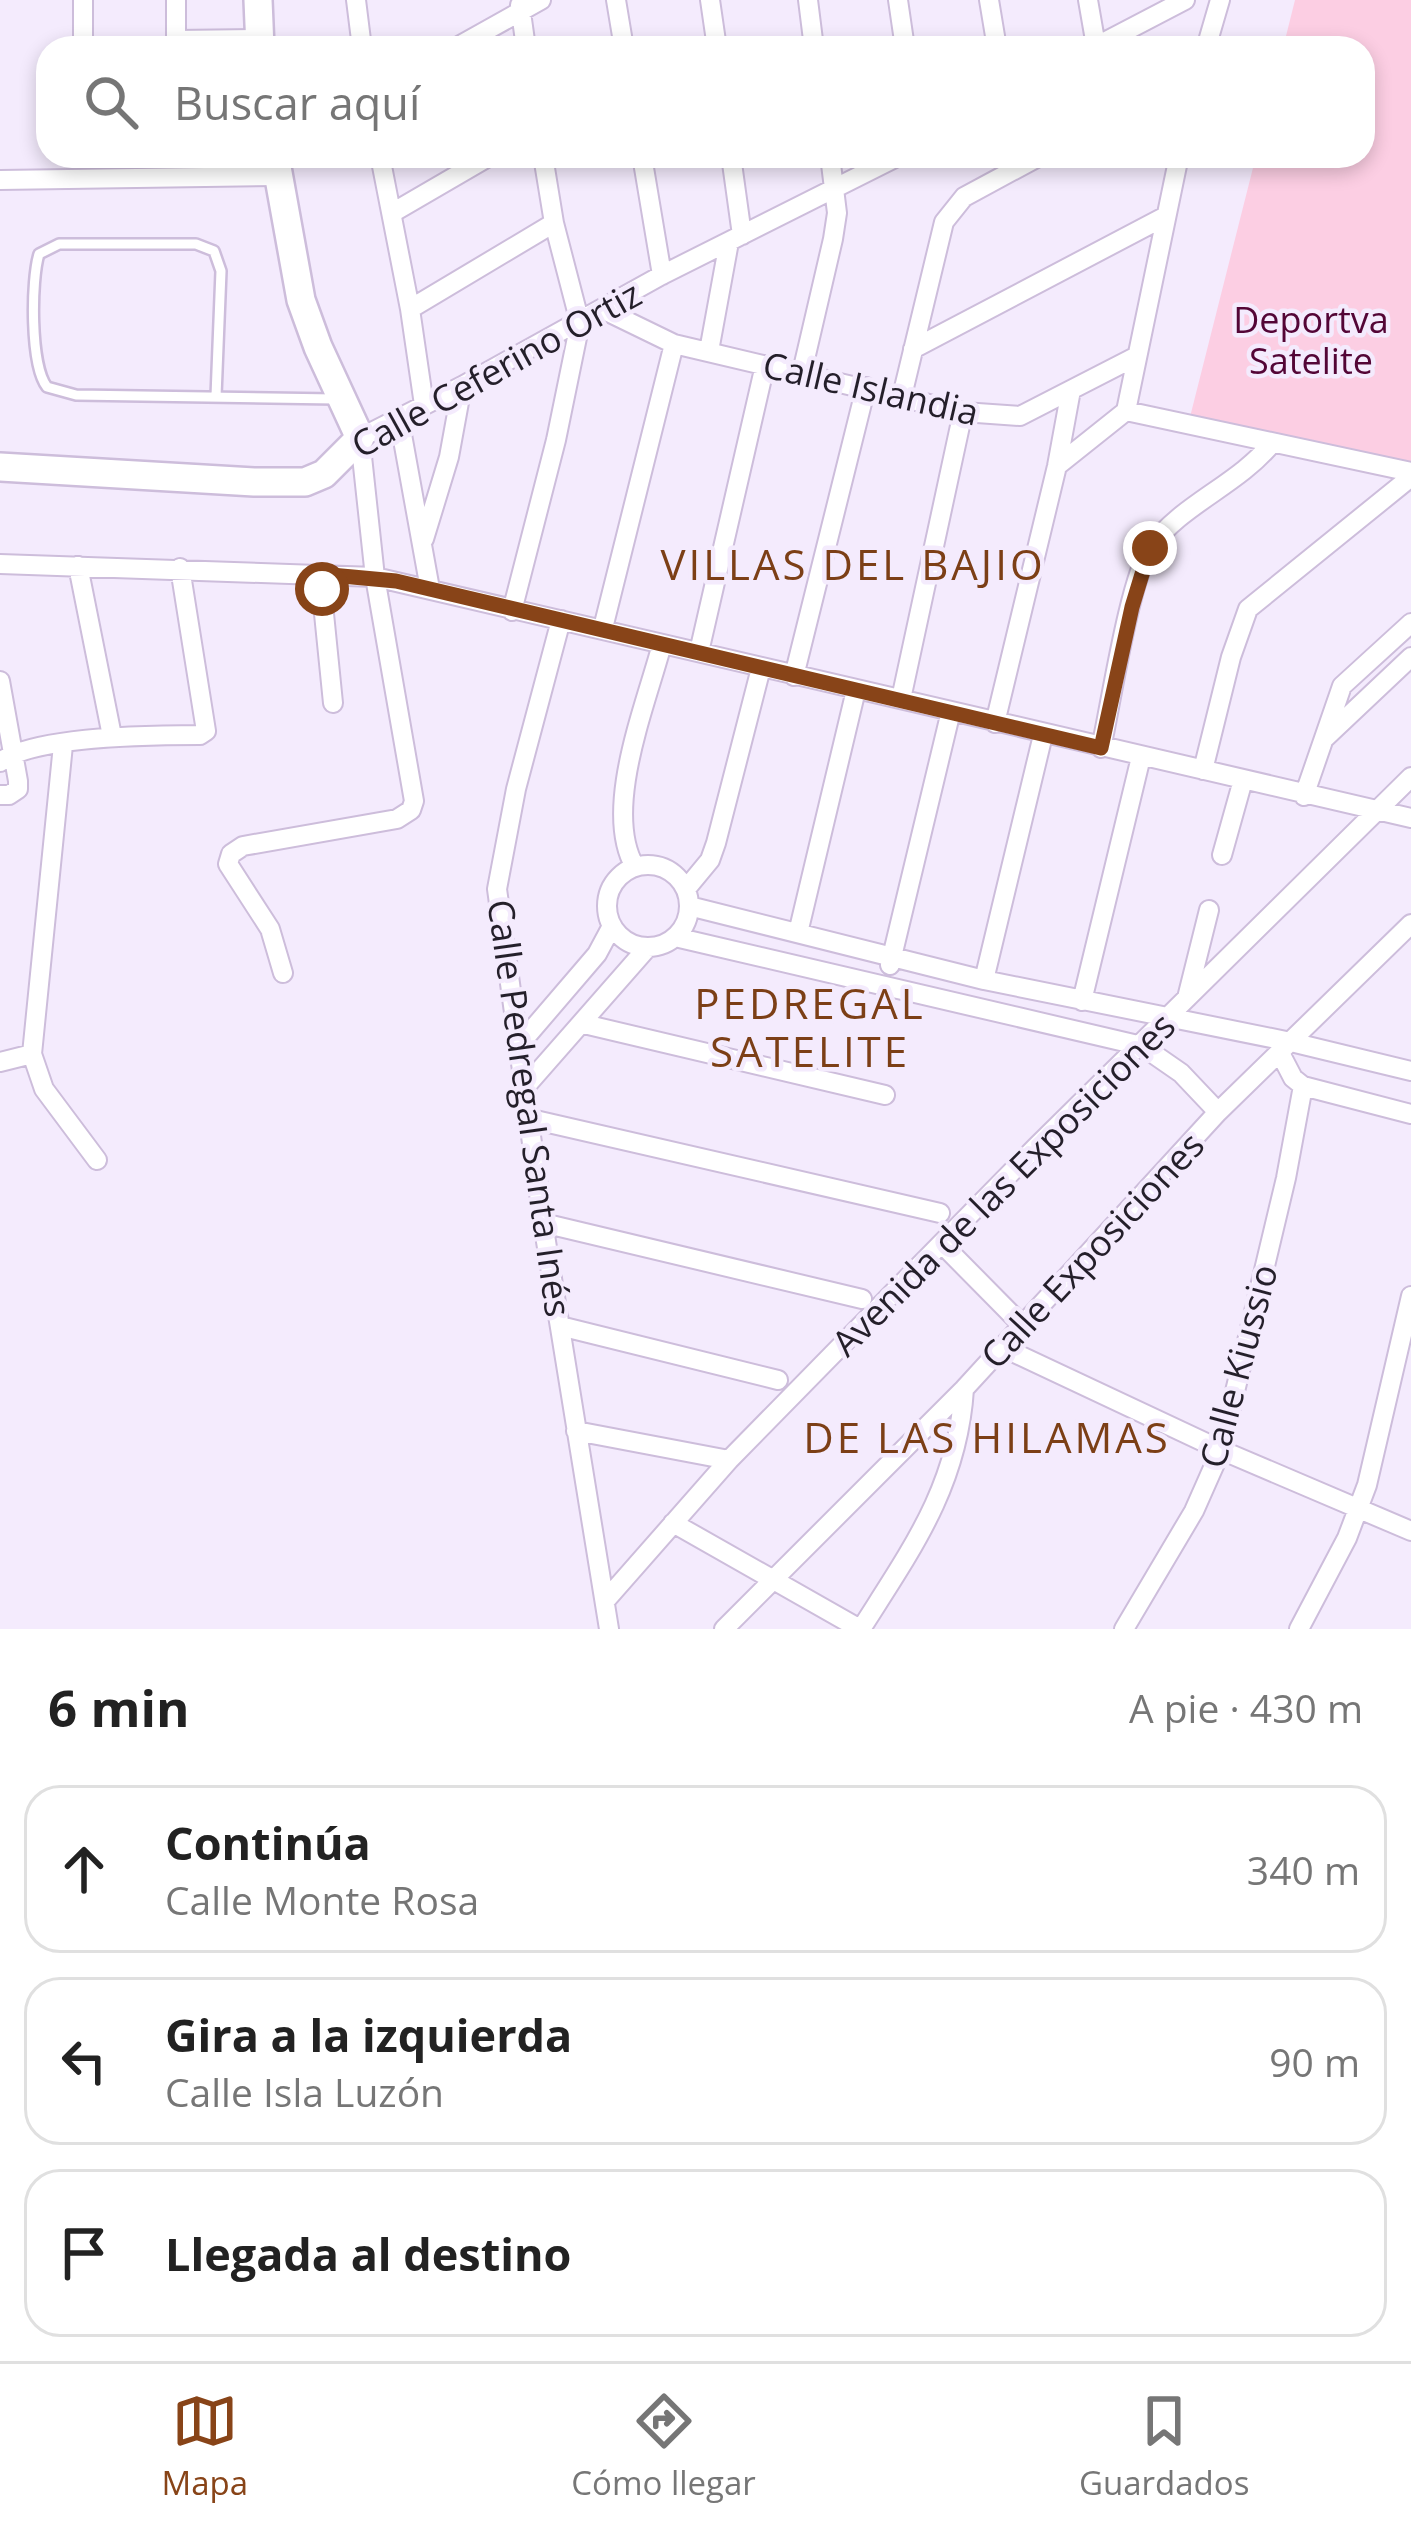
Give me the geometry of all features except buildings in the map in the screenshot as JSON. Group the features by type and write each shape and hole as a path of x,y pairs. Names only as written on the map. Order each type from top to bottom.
{"street":[{"path":"82,36 83,0"},
{"path":"176,0 176,36"},
{"path":"259,0 260,36"},
{"path":"356,0 360,36"},
{"path":"474,36 520,6 541,0"},
{"path":"616,0 622,36"},
{"path":"710,0 714,36"},
{"path":"808,0 812,36"},
{"path":"898,0 902,36"},
{"path":"989,0 995,36"},
{"path":"1088,0 1093,36"},
{"path":"1116,36 1185,0"},
{"path":"1210,36 1220,0"},
{"path":"520,6 524,36"},
{"path":"81,168 81,179"},
{"path":"177,168 177,178"},
{"path":"221,168 221,177"},
{"path":"0,180 221,177 266,168"},
{"path":"276,168 301,300 360,438 375,577 413,785 411,810 397,820 243,846 231,854 228,864 275,940 283,973"},
{"path":"383,168 424,405"},
{"path":"392,213 469,168"},
{"path":"512,611 580,323 545,168"},
{"path":"644,168 662,275"},
{"path":"709,351 736,239 732,168"},
{"path":"802,373 833,239 832,168"},
{"name":"Calle Ceferino Ortiz","path":"0,466 305,482 324,473 360,438 662,275 876,168"},
{"path":"902,396 939,235 950,212 964,196 1017,168"},
{"path":"1057,466 1126,410 1176,168"},
{"path":"913,349 1166,216"},
{"path":"410,309 554,224"},
{"name":"Calle Islandia","path":"602,309 674,344 963,412 1020,416 1135,357"},
{"path":"603,628 674,344"},
{"path":"699,652 765,365"},
{"path":"423,542 448,457 462,386"},
{"path":"794,676 866,386"},
{"path":"995,722 1071,390"},
{"path":"1126,410 1411,475"},
{"path":"901,699 963,412"},
{"path":"399,418 430,589"},
{"path":"1101,748 1150,548 1252,467 1272,443"},
{"path":"1203,770 1248,608 1411,475"},
{"path":"0,564 375,577 1411,818"},
{"path":"78,566 112,736"},
{"path":"7,756 112,736 200,735 206,731 180,568"},
{"path":"320,574 333,703"},
{"name":"Calle Pedregal Santa Inés","path":"560,620 512,805 497,889 543,1223 609,1629"},
{"path":"1304,796 1336,698 1347,679 1411,622"},
{"path":"634,867 622,839 623,802 662,644"},
{"path":"1324,740 1411,657"},
{"path":"526,1086 648,947 675,937 686,923 687,897 716,843 761,668"},
{"path":"0,681 7,756 17,789 0,795"},
{"path":"798,933 856,690"},
{"path":"886,987 951,711"},
{"path":"984,980 1042,735"},
{"path":"63,745 32,1054 44,1089 97,1160"},
{"path":"1082,1001 1141,757"},
{"name":"Avenida de las Exposiciones","path":"605,1601 729,1460 1411,777"},
{"path":"1222,855 1243,780"},
{"path":"648,947 621,938 608,913 613,885 634,867 646,865 670,871 687,897 798,933 984,980 1411,1072"},
{"path":"1186,1001 1209,910"},
{"name":"Calle Exposiciones","path":"724,1629 964,1389 1218,1112 1411,924"},
{"path":"519,1045 597,954 612,926"},
{"path":"675,937 1142,1046 1180,1072 1218,1112"},
{"path":"584,1024 885,1095"},
{"path":"1285,1047 1293,1078 1303,1085 1411,1114"},
{"path":"0,1062 32,1054"},
{"name":"Calle Kiussio","path":"1124,1629 1194,1511 1221,1450 1286,1178 1303,1085"},
{"path":"531,1119 940,1213"},
{"path":"543,1223 862,1299"},
{"path":"941,1244 1022,1325"},
{"path":"1299,1629 1367,1485 1411,1296"},
{"path":"560,1326 778,1380"},
{"path":"1002,1347 1411,1532"},
{"path":"673,1523 861,1629 949,1477 964,1389"},
{"path":"576,1431 729,1460"}],"lane":[{"path":"216,396 221,271 214,251 196,244 59,244 39,254 34,279 37,367 46,387 76,394 341,399"}],"green space":[{"name":"Deportva Satelite","path":"1295,0 1411,0 1411,468 1190,417 1253,168 1375,168 1375,36 1286,36"}],"district":[{"name":"VILLAS DEL BAJIO","path":"853,563"},
{"name":"PEDREGAL SATELITE","path":"810,1026"},
{"name":"DE LAS HILAMAS","path":"987,1436"}],"route":[{"path":"322,589 320,574 396,581 1101,748 1150,548"}]}
